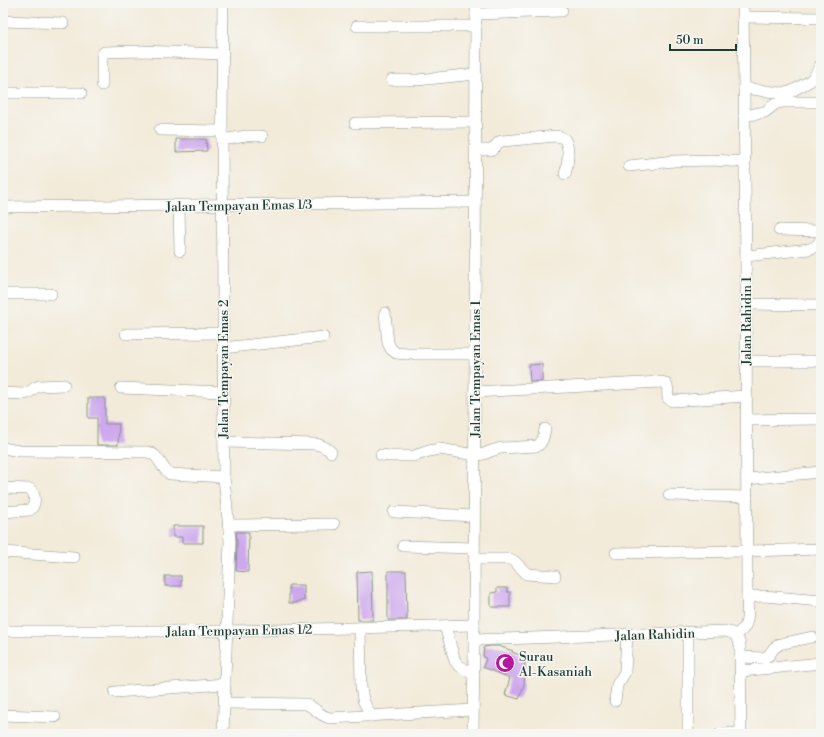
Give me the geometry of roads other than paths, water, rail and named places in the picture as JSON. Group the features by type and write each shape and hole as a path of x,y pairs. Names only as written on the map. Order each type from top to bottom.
{"street":[{"name":"Jalan Tempayan Emas 2","path":"223,3 222,136 224,477 230,541 228,631 223,734"},
{"name":"Jalan Rahidin 1","path":"736,635 746,624 747,597 746,256 743,3"},
{"path":"476,8 562,11"},
{"name":"Jalan Tempayan Emas 1","path":"473,734 476,8"},
{"path":"743,17 821,18"},
{"path":"3,21 63,22"},
{"path":"357,26 476,26"},
{"path":"102,85 102,53 107,51 223,54"},
{"path":"744,88 781,93 790,92 810,81 821,66"},
{"path":"392,80 417,80 476,74"},
{"path":"3,93 81,93"},
{"path":"744,116 766,112 775,104 783,102 821,102"},
{"path":"355,124 476,122"},
{"path":"160,130 222,136 262,136"},
{"path":"476,150 493,150 499,142 502,141 556,136 562,137 567,146 567,166 565,174"},
{"path":"629,166 674,161 712,160 745,162"},
{"name":"Jalan Tempayan Emas 1/3","path":"3,207 223,206 475,202"},
{"path":"179,206 180,251"},
{"path":"779,230 821,231"},
{"path":"746,256 814,248 819,245 821,239"},
{"path":"3,294 51,294"},
{"path":"746,304 821,306"},
{"path":"385,313 388,343 391,349 396,353 475,354"},
{"path":"126,334 223,334"},
{"path":"223,348 324,337"},
{"path":"746,361 821,361"},
{"path":"475,392 661,382 666,383 668,398 672,401 746,396"},
{"path":"3,393 23,394 28,393 40,386 64,385"},
{"path":"121,388 223,392"},
{"path":"747,420 821,419"},
{"path":"381,454 389,456 414,456 440,449 475,455 484,454 501,448 537,446 542,441 545,429"},
{"path":"224,442 322,444 332,452"},
{"path":"3,448 19,451 151,452 155,454 164,469 170,474 224,477"},
{"path":"747,479 821,472"},
{"path":"3,488 30,489 34,492 33,506 30,510 3,512"},
{"path":"669,495 747,497"},
{"path":"394,512 474,516"},
{"path":"229,525 334,524"},
{"path":"403,546 474,553 510,559 527,574 554,576"},
{"path":"616,553 821,549"},
{"path":"3,552 74,557"},
{"path":"747,597 764,596 821,601"},
{"name":"Jalan Tempayan Emas 1/2","path":"3,631 228,631 474,625"},
{"path":"444,626 455,661 458,665 474,675"},
{"path":"360,628 361,687 363,700 371,716"},
{"name":"Jalan Rahidin","path":"474,640 725,631 736,635"},
{"path":"688,633 688,734"},
{"path":"615,701 616,685 625,672 627,635"},
{"path":"720,734 741,734 740,644 736,635"},
{"path":"740,656 764,658 780,644 812,637"},
{"path":"741,671 821,663"},
{"path":"115,692 225,684"},
{"path":"225,703 303,704 309,705 323,716 330,718 474,710"},
{"path":"3,715 55,717"}],"place":[{"name":"Surau Al-Kasaniah","path":"505,663"}]}
